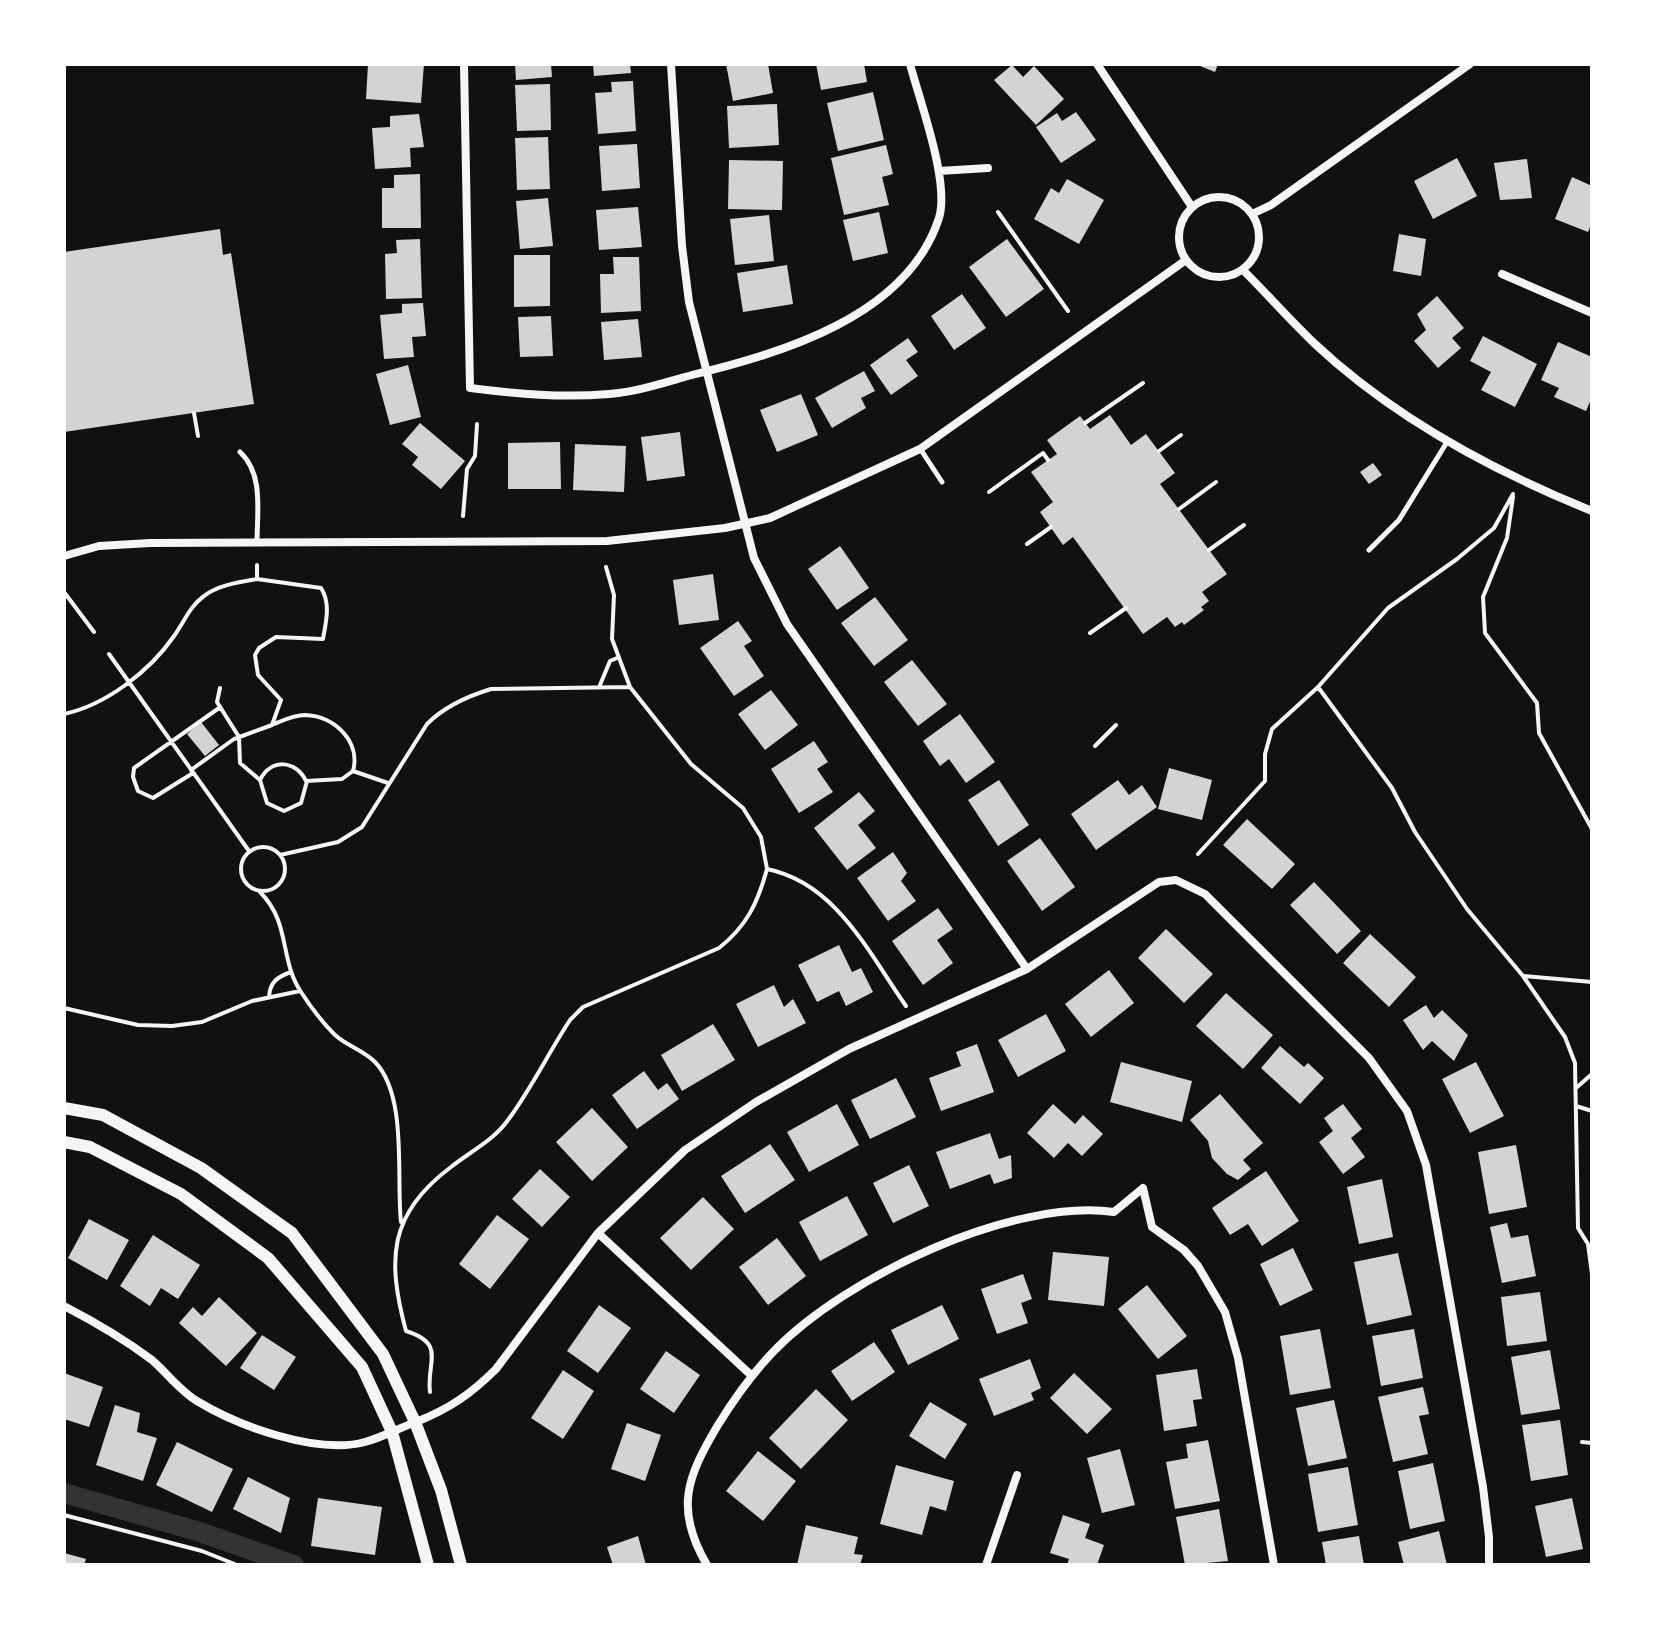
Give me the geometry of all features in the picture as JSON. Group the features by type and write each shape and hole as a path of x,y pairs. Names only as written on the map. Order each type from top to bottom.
{"street":[{"path":"464,64 470,388 531,396 612,394 772,355 826,331 880,297 916,265 940,216 939,171 910,64"},
{"path":"671,64 682,246 689,302 754,558 787,624 1027,969"},
{"path":"1097,64 1192,207"},
{"path":"1252,214 1271,205 1470,64"},
{"path":"939,171 988,168"},
{"path":"1216,197 1230,198 1252,214 1259,239 1256,251 1243,270 1217,277 1205,275 1186,260 1178,238 1180,227 1192,207 1216,197"},
{"path":"64,556 99,546 607,541 745,523 813,501 920,449 1186,260"},
{"path":"1243,270 1316,345 1369,388 1448,441 1522,482 1592,511"},
{"path":"1502,274 1592,313"},
{"path":"64,1306 121,1338 154,1362 195,1400 258,1429 324,1445 363,1443 392,1432 454,1406 496,1369 598,1233 685,1150 756,1102 849,1049 1027,969 1159,882 1176,880 1205,894 1369,1058 1407,1111 1426,1165 1483,1487 1489,1565"},
{"path":"64,1108 103,1115 201,1168 292,1233 383,1354 415,1422 441,1490 461,1565"},
{"path":"64,1142 90,1147 181,1194 268,1258 362,1367 392,1432 428,1565"},
{"path":"707,1565 689,1532 686,1497 690,1482 703,1450 752,1376 775,1350 836,1301 901,1264 949,1242 1025,1217 1091,1209 1114,1212 1143,1188 1152,1227 1184,1250 1198,1266 1225,1312 1238,1358 1274,1565"},
{"path":"598,1233 752,1376"},
{"path":"986,1565 1017,1475"}],"lane":[{"path":"1369,550 1399,520 1448,441"},
{"path":"920,449 942,482"},
{"path":"240,452 252,463 257,487 257,543"}],"path":[{"path":"998,212 1068,311"},
{"path":"1085,423 1143,383"},
{"path":"194,413 198,436"},
{"path":"463,516 467,469 475,456 477,424"},
{"path":"1159,451 1181,435"},
{"path":"989,492 1043,453 1048,460"},
{"path":"1179,509 1216,482"},
{"path":"1198,854 1265,781 1265,754 1272,729 1318,687 1388,608 1457,559 1494,528 1513,494 1507,538 1483,597 1485,633 1537,703 1539,733 1592,829"},
{"path":"1209,550 1244,525"},
{"path":"1027,544 1051,527"},
{"path":"257,565 257,579"},
{"path":"401,1225 449,1168 488,1142 507,1121 570,1020 599,997 693,961 736,934 756,904 767,869 761,837 743,808 691,764 630,687 612,639 614,595 606,567"},
{"path":"64,714 95,704 129,681 174,636 202,597 237,582 257,579 313,586 326,595 323,639 276,637 268,640 255,655 258,675 281,700 272,725"},
{"path":"64,592 94,632"},
{"path":"1090,633 1126,608"},
{"path":"109,654 249,851"},
{"path":"600,685 610,661 617,658"},
{"path":"430,1392 433,1351 428,1341 406,1331 392,1275 401,1225 401,1164 396,1116 384,1077 369,1057 334,1034 300,991 291,972 278,914 260,892 242,879 241,864 249,851 262,846 280,855 352,836 362,827 427,724 472,696 491,689 600,685 630,687"},
{"path":"1318,687 1392,788 1415,832 1458,896 1523,976 1565,1037 1575,1063 1578,1228 1588,1244 1592,1274"},
{"path":"220,688 219,708 239,737 240,763 260,780 267,803 284,811 301,803 307,791 306,781 297,767 287,764 268,769 260,780"},
{"path":"219,708 134,768 133,777 138,791 144,796 158,798 239,737 303,715 339,728 355,749 353,771"},
{"path":"1095,746 1116,725"},
{"path":"306,781 338,780 353,771 388,783"},
{"path":"260,892 281,883 285,869 280,855"},
{"path":"767,869 799,878 830,900 906,1006"},
{"path":"269,997 270,987 278,976 291,972"},
{"path":"1523,976 1592,982"},
{"path":"64,1008 138,1025 172,1026 202,1022 269,997 300,991"},
{"path":"1575,1088 1592,1074"},
{"path":"1576,1106 1592,1111"},
{"path":"1582,1442 1592,1443"},
{"path":"64,1515 202,1551 237,1565"}],"building":[{"path":"368,64 424,64 421,103 366,99"},
{"path":"515,64 551,64 552,77 516,80"},
{"path":"593,64 630,64 631,73 594,76"},
{"path":"726,64 768,64 773,93 733,101"},
{"path":"816,64 864,64 867,82 821,90"},
{"path":"1195,64 1218,64 1215,72"},
{"path":"1012,65 1023,77 1034,66 1064,99 1036,125 994,80"},
{"path":"633,81 636,131 598,134 595,93 612,92 611,82"},
{"path":"550,84 551,130 517,131 515,85"},
{"path":"873,92 884,140 838,151 827,103"},
{"path":"777,104 779,145 729,148 727,106"},
{"path":"1076,112 1096,140 1061,163 1036,127 1057,113 1062,121"},
{"path":"419,114 424,147 410,148 411,167 375,169 372,128 390,127 390,116"},
{"path":"548,137 550,189 517,190 515,138"},
{"path":"637,144 640,188 602,191 599,146"},
{"path":"886,145 893,174 882,177 889,205 844,215 831,158"},
{"path":"1457,158 1477,196 1433,219 1414,181"},
{"path":"1527,159 1532,198 1500,200 1494,163"},
{"path":"729,160 783,161 782,210 728,209"},
{"path":"420,174 421,228 382,228 382,188 394,188 394,175"},
{"path":"1572,177 1592,186 1592,222 1588,232 1555,219"},
{"path":"1067,179 1104,200 1079,244 1034,219 1051,188 1059,193"},
{"path":"548,198 553,246 520,249 516,201"},
{"path":"638,207 642,247 599,250 596,210"},
{"path":"879,212 888,253 853,261 843,220"},
{"path":"769,215 774,261 735,265 730,219"},
{"path":"220,229 223,255 231,253 254,404 64,432 64,252"},
{"path":"1399,234 1426,239 1421,276 1393,271"},
{"path":"420,239 422,298 386,299 385,254 397,253 396,240"},
{"path":"1007,239 1044,289 1006,317 969,267"},
{"path":"514,255 550,255 550,306 514,307"},
{"path":"613,257 639,257 641,311 601,313 600,274 614,274"},
{"path":"787,265 793,304 743,312 737,273"},
{"path":"962,294 986,328 954,350 931,316"},
{"path":"1437,296 1464,328 1452,338 1461,348 1438,368 1414,341 1426,330 1417,314"},
{"path":"423,303 426,336 412,337 414,357 384,359 380,315 402,313 402,304"},
{"path":"551,316 553,356 520,357 518,317"},
{"path":"638,319 642,357 604,360 601,322"},
{"path":"1483,336 1537,364 1515,407 1481,390 1491,372 1470,361"},
{"path":"908,338 918,352 906,360 918,376 891,395 870,365"},
{"path":"1558,342 1592,357 1592,397 1586,411 1554,397 1559,388 1541,380"},
{"path":"408,365 421,417 390,425 376,374"},
{"path":"864,371 875,391 861,398 866,408 832,428 815,398"},
{"path":"801,394 818,435 777,452 760,410"},
{"path":"1110,415 1131,445 1146,434 1175,473 1160,484 1227,574 1202,592 1209,601 1201,607 1204,610 1184,625 1182,622 1175,627 1167,617 1143,634 1073,537 1063,545 1040,512 1053,502 1031,472 1057,454 1047,440 1080,416 1090,429"},
{"path":"420,423 465,461 441,489 412,465 418,457 402,444"},
{"path":"680,432 685,476 647,481 641,437"},
{"path":"560,442 561,489 508,489 508,443"},
{"path":"575,444 626,446 624,492 573,490"},
{"path":"1373,463 1382,475 1369,484 1360,472"},
{"path":"840,546 869,588 837,610 808,569"},
{"path":"713,574 719,620 679,625 673,580"},
{"path":"875,597 908,640 874,666 841,623"},
{"path":"738,621 752,641 744,646 764,676 734,696 700,648"},
{"path":"912,660 947,704 918,726 884,682"},
{"path":"771,690 798,725 765,750 738,714"},
{"path":"960,714 995,762 966,783 949,759 940,766 923,741"},
{"path":"201,722 219,745 205,756 187,734"},
{"path":"814,741 828,762 817,769 833,792 799,813 771,769"},
{"path":"1169,768 1212,780 1202,820 1158,809"},
{"path":"999,780 1029,825 998,846 968,800"},
{"path":"1118,780 1129,795 1142,785 1157,807 1096,850 1071,814"},
{"path":"859,792 875,811 858,825 876,848 847,870 814,828"},
{"path":"1247,819 1295,864 1272,889 1223,845"},
{"path":"1040,838 1075,887 1042,911 1007,861"},
{"path":"893,852 907,873 901,881 916,901 888,921 857,878"},
{"path":"1314,882 1361,931 1337,954 1290,905"},
{"path":"938,908 953,929 937,940 953,963 923,985 892,941"},
{"path":"1166,929 1213,974 1184,1003 1138,958"},
{"path":"1370,934 1416,977 1389,1007 1343,963"},
{"path":"839,945 852,972 861,968 873,992 846,1006 839,991 817,1002 798,965"},
{"path":"1109,970 1134,1003 1091,1037 1065,1004"},
{"path":"774,985 784,1007 793,999 806,1023 758,1047 736,1004"},
{"path":"1226,993 1273,1035 1243,1069 1196,1026"},
{"path":"1426,1005 1434,1018 1442,1010 1468,1035 1454,1061 1432,1041 1423,1050 1403,1020"},
{"path":"1046,1014 1066,1051 1018,1077 998,1040"},
{"path":"713,1024 735,1060 682,1091 661,1055"},
{"path":"977,1044 994,1092 941,1111 929,1078 961,1066 956,1052"},
{"path":"1280,1046 1304,1067 1308,1063 1324,1078 1300,1104 1261,1068"},
{"path":"1121,1062 1192,1081 1182,1122 1110,1102"},
{"path":"1476,1062 1504,1116 1470,1133 1442,1079"},
{"path":"644,1071 658,1090 667,1083 679,1099 637,1129 612,1095"},
{"path":"896,1078 916,1117 870,1139 851,1100"},
{"path":"1220,1094 1263,1143 1243,1160 1251,1169 1238,1180 1227,1174 1212,1158 1208,1141 1190,1120"},
{"path":"837,1104 859,1145 809,1172 787,1132"},
{"path":"1053,1104 1075,1124 1083,1115 1103,1134 1082,1156 1068,1143 1054,1158 1027,1133"},
{"path":"1343,1104 1362,1129 1351,1138 1365,1157 1343,1174 1319,1142 1333,1131 1324,1118"},
{"path":"592,1108 628,1147 592,1181 556,1142"},
{"path":"990,1133 999,1159 1011,1155 1012,1178 994,1184 990,1174 950,1189 936,1152"},
{"path":"770,1144 795,1180 745,1213 721,1176"},
{"path":"1516,1145 1527,1207 1489,1214 1478,1152"},
{"path":"909,1165 929,1206 893,1223 873,1183"},
{"path":"540,1169 570,1197 542,1227 512,1199"},
{"path":"1266,1171 1299,1221 1262,1246 1248,1224 1230,1235 1212,1208"},
{"path":"1382,1179 1393,1237 1359,1244 1347,1187"},
{"path":"847,1196 868,1235 820,1261 799,1222"},
{"path":"703,1197 734,1229 691,1270 660,1238"},
{"path":"497,1215 529,1239 490,1289 459,1264"},
{"path":"89,1219 129,1240 107,1280 68,1258"},
{"path":"1507,1223 1511,1238 1528,1235 1536,1276 1502,1283 1490,1227"},
{"path":"153,1235 200,1265 178,1299 161,1288 150,1306 120,1286"},
{"path":"777,1238 806,1276 768,1305 739,1267"},
{"path":"1293,1248 1313,1290 1280,1306 1260,1264"},
{"path":"1053,1252 1109,1257 1104,1306 1048,1300"},
{"path":"1398,1253 1412,1315 1367,1325 1354,1262"},
{"path":"1023,1274 1032,1299 1021,1303 1028,1323 997,1334 981,1289"},
{"path":"1147,1285 1187,1336 1158,1359 1118,1309"},
{"path":"1540,1292 1547,1341 1507,1346 1501,1297"},
{"path":"219,1297 257,1333 226,1366 179,1323 193,1307 202,1316"},
{"path":"599,1305 631,1328 598,1373 567,1351"},
{"path":"942,1305 959,1339 908,1365 891,1330"},
{"path":"1320,1329 1331,1388 1290,1395 1280,1336"},
{"path":"1414,1329 1423,1378 1381,1386 1372,1336"},
{"path":"262,1335 296,1357 274,1390 240,1368"},
{"path":"874,1342 895,1372 852,1401 831,1371"},
{"path":"1550,1350 1560,1409 1521,1415 1511,1357"},
{"path":"666,1351 700,1375 674,1413 640,1389"},
{"path":"1030,1359 1041,1388 1031,1393 1034,1400 994,1416 979,1379"},
{"path":"1197,1369 1202,1399 1193,1400 1197,1426 1164,1431 1156,1375"},
{"path":"563,1370 594,1391 563,1439 531,1418"},
{"path":"64,1373 103,1387 89,1427 64,1419"},
{"path":"1074,1373 1112,1409 1087,1434 1050,1398"},
{"path":"1423,1387 1429,1414 1419,1416 1428,1454 1393,1462 1378,1397"},
{"path":"816,1389 848,1420 801,1469 769,1438"},
{"path":"1334,1400 1347,1458 1308,1466 1296,1408"},
{"path":"930,1402 967,1424 945,1459 909,1436"},
{"path":"115,1405 140,1413 137,1432 157,1438 143,1481 96,1465"},
{"path":"1560,1420 1568,1475 1531,1481 1522,1425"},
{"path":"627,1423 661,1435 645,1481 611,1469"},
{"path":"1208,1440 1220,1501 1175,1509 1166,1462 1188,1458 1186,1444"},
{"path":"177,1442 233,1469 212,1512 156,1485"},
{"path":"1120,1449 1135,1505 1102,1513 1087,1458"},
{"path":"758,1451 796,1481 763,1521 726,1491"},
{"path":"1433,1463 1445,1521 1410,1529 1398,1471"},
{"path":"896,1465 954,1481 946,1511 930,1506 922,1535 880,1524"},
{"path":"1348,1467 1358,1525 1318,1532 1308,1474"},
{"path":"248,1477 290,1498 281,1533 233,1509"},
{"path":"318,1498 382,1507 375,1555 311,1546"},
{"path":"1572,1498 1583,1549 1546,1557 1535,1506"},
{"path":"1219,1509 1228,1561 1185,1565 1176,1517"},
{"path":"1063,1515 1090,1524 1085,1538 1104,1545 1097,1565 1067,1565 1069,1559 1050,1553"},
{"path":"806,1525 858,1537 854,1554 863,1555 860,1565 797,1565"},
{"path":"1439,1531 1447,1565 1404,1565 1398,1542"},
{"path":"638,1536 646,1565 613,1565 607,1547"},
{"path":"1359,1536 1364,1565 1326,1565 1322,1542"},
{"path":"64,1553 86,1559 84,1565 64,1565"}],"waterway":[{"path":"64,1493 197,1531 294,1565"}]}
